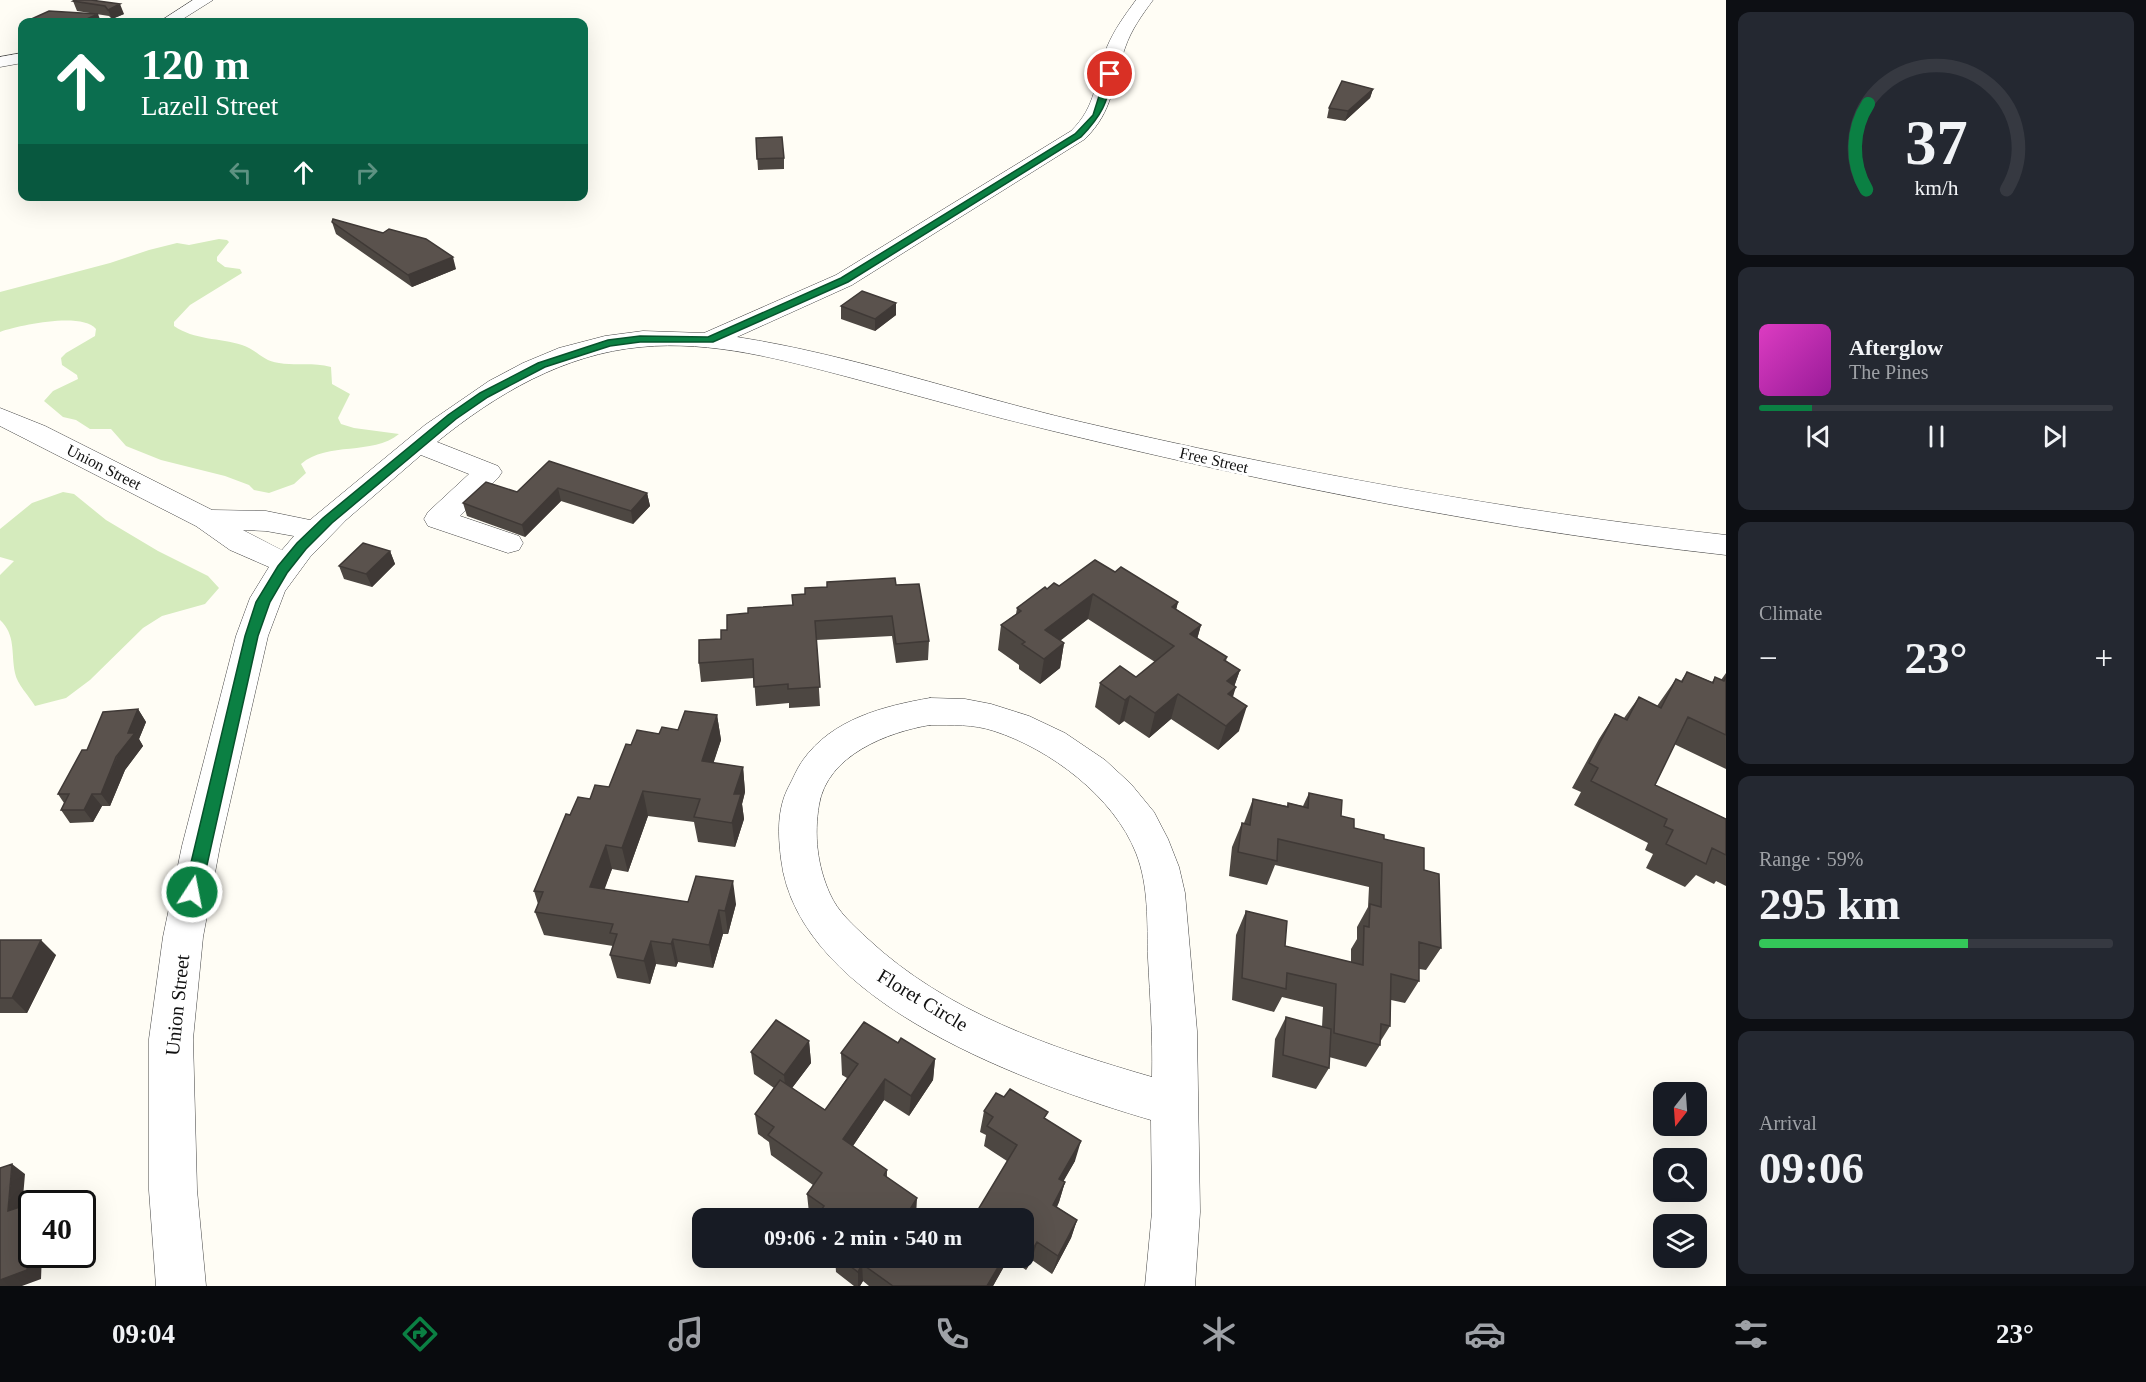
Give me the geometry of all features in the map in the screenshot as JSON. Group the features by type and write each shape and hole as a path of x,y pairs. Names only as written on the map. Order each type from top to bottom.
{"street":[{"path":"174,18 206,0"},
{"path":"710,340 844,280 1078,135 1096,116 1104,99 1117,48 1131,20 1145,0"},
{"path":"0,62 18,59"},
{"name":"Free Street","path":"316,531 452,417 506,382 541,365 581,350 608,343 640,339 710,340 780,352 1045,421 1293,478 1521,519 1726,545"},
{"name":"Union Street","path":"0,416 207,519 241,543 265,555 289,562"},
{"path":"418,444 488,472 439,519 508,543"},
{"name":"Union Street","path":"207,519 266,522 316,531"},
{"name":"Union Street","path":"181,1286 172,1190 170,1106 171,1039 183,937 201,846 252,636 263,602 289,562 316,531"},
{"name":"Floret Circle","path":"1170,1286 1176,1202 1174,1028 1164,891 1156,855 1139,822 1112,788 1080,760 1046,738 1005,720 966,712 927,711 896,717 837,746 812,772 798,806 796,847 809,897 834,933 879,975 916,1001 965,1027 1025,1057 1090,1082 1174,1105"}],"green space":[{"path":"219,239 229,242 217,257 217,261 225,267 240,269 242,273 190,305 174,322 174,326 190,334 242,345 273,362 331,367 332,384 350,394 338,418 341,424 399,434 376,445 337,450 312,457 301,464 306,473 294,484 269,493 254,490 249,485 225,476 161,460 126,446 111,429 90,429 76,420 63,417 44,401 53,391 78,379 77,375 62,365 61,358 95,336 96,329 78,321 65,321 35,323 0,332 0,292 177,243 189,245"},
{"path":"63,492 74,494 106,520 158,551 208,576 219,588 205,604 162,616 143,628 90,680 66,698 35,706 16,677 11,638 0,620 0,575 14,561 0,557 0,529 32,503"}],"building":[{"path":"73,1 120,4 108,10 105,6"},
{"path":"49,11 98,14 89,18 34,18"},
{"path":"1342,81 1373,89 1348,111 1329,108"},
{"path":"782,137 784,158 757,159 756,138"},
{"path":"333,219 383,233 389,229 426,239 453,257 408,275 332,222"},
{"path":"862,291 896,303 875,319 841,306"},
{"path":"549,461 647,493 631,511 558,488 522,525 463,503 486,482 517,492"},
{"path":"363,543 390,551 366,574 339,566"},
{"path":"1095,560 1115,572 1121,567 1178,602 1172,607 1201,625 1190,634 1227,657 1224,660 1240,670 1227,681 1236,687 1228,694 1247,706 1226,726 1178,694 1155,713 1130,696 1125,700 1100,683 1120,666 1136,677 1174,646 1093,594 1045,630 1064,643 1044,659 1022,644 1025,642 1001,625 1021,611 1017,608 1045,587 1047,589 1054,583 1059,586"},
{"path":"895,578 896,585 919,584 929,641 896,644 892,616 815,621 820,687 788,689 788,684 754,687 753,659 699,663 699,640 721,639 721,630 727,630 727,615 748,613 748,608 793,605 792,595 805,594 805,588 827,587 827,582"},
{"path":"1687,672 1713,683 1715,677 1724,681 1726,677 1726,735 1688,717 1655,785 1726,819 1726,855 1712,848 1706,864 1666,844 1673,830 1664,826 1667,819 1591,781 1598,768 1589,763 1615,714 1627,720 1639,697 1661,708 1676,679 1682,682"},
{"path":"138,709 128,733 135,733 116,757 101,794 92,794 84,810 61,810 69,794 58,794 82,750 87,750 103,712"},
{"path":"685,711 717,715 702,761 743,767 734,794 741,794 732,823 694,817 700,799 643,791 622,848 606,845 590,887 688,902 696,876 733,881 725,911 719,910 709,945 673,939 671,944 651,941 644,961 610,955 617,934 610,933 613,924 535,912 543,892 534,891 566,814 570,815 578,797 590,799 595,785 609,787 626,744 631,745 637,730 659,734 662,727 678,730"},
{"path":"1309,793 1342,800 1341,816 1354,819 1354,828 1384,835 1384,839 1424,848 1424,870 1439,874 1441,948 1419,942 1419,981 1391,974 1390,1026 1381,1024 1380,1045 1334,1033 1336,984 1287,973 1286,989 1242,978 1246,911 1287,921 1285,946 1363,965 1364,926 1369,927 1370,904 1381,907 1382,863 1278,839 1277,861 1238,852 1242,823 1250,825 1253,799 1288,807 1288,803 1308,808"},
{"path":"0,940 41,940 12,998 0,998"},
{"path":"1286,1017 1331,1029 1329,1068 1283,1055"},
{"path":"776,1020 809,1041 784,1075 751,1052"},
{"path":"864,1022 898,1043 901,1038 935,1059 911,1096 885,1079 843,1139 887,1170 884,1175 917,1198 911,1208 823,1208 824,1206 807,1194 822,1173 768,1135 774,1127 755,1114 780,1080 825,1110 858,1064 841,1053"},
{"path":"1010,1089 1048,1112 1044,1118 1081,1141 1059,1179 1065,1182 1053,1205 1077,1220 1058,1256 1037,1242 1034,1247 1034,1208 979,1208 1017,1145 987,1126 993,1117 984,1111 996,1093 1004,1097"},
{"path":"12,1164 8,1211 18,1208 18,1268 27,1268 0,1280 0,1168"},
{"path":"868,1268 998,1268 987,1286 893,1286"}],"route":[{"path":"192,892 252,636 263,602 275,580 301,546 327,521 452,417 506,382 541,365 608,343 640,339 710,340 844,280 938,224 1078,135 1096,116 1104,99 1110,74"}]}
